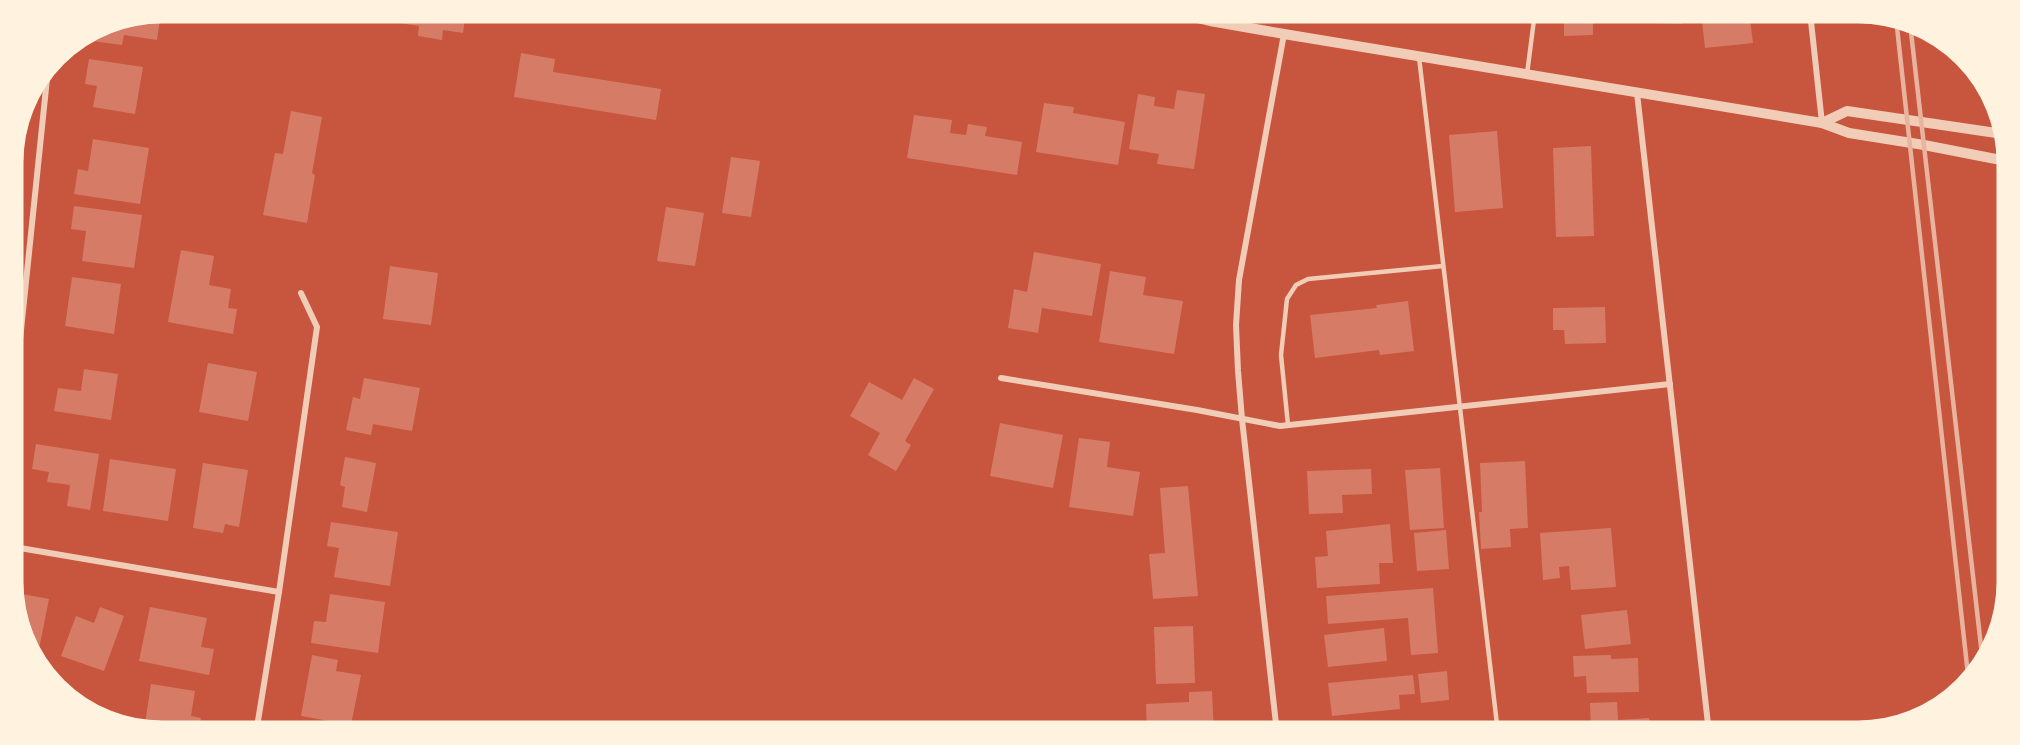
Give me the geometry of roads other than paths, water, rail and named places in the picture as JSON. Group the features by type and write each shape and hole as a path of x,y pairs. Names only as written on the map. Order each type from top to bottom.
{"street":[{"path":"1216,22 1822,123 1849,133 1916,143 1998,159"},
{"path":"1811,22 1822,123"},
{"path":"1276,722 1242,419 1236,325 1239,280 1284,34"},
{"path":"23,315 46,84"},
{"path":"1637,93 1708,722"},
{"path":"1822,123 1847,111 1994,133"},
{"path":"258,723 317,327 301,292"},
{"path":"1002,378 1280,426 1670,384"},
{"path":"22,548 279,592"}],"lane":[{"path":"1527,74 1534,22"},
{"path":"1419,57 1497,722"},
{"path":"1288,425 1281,355 1287,299 1296,285 1308,279 1443,266"}],"railway":[{"path":"1897,28 1967,669"},
{"path":"1911,34 1981,647"}]}
